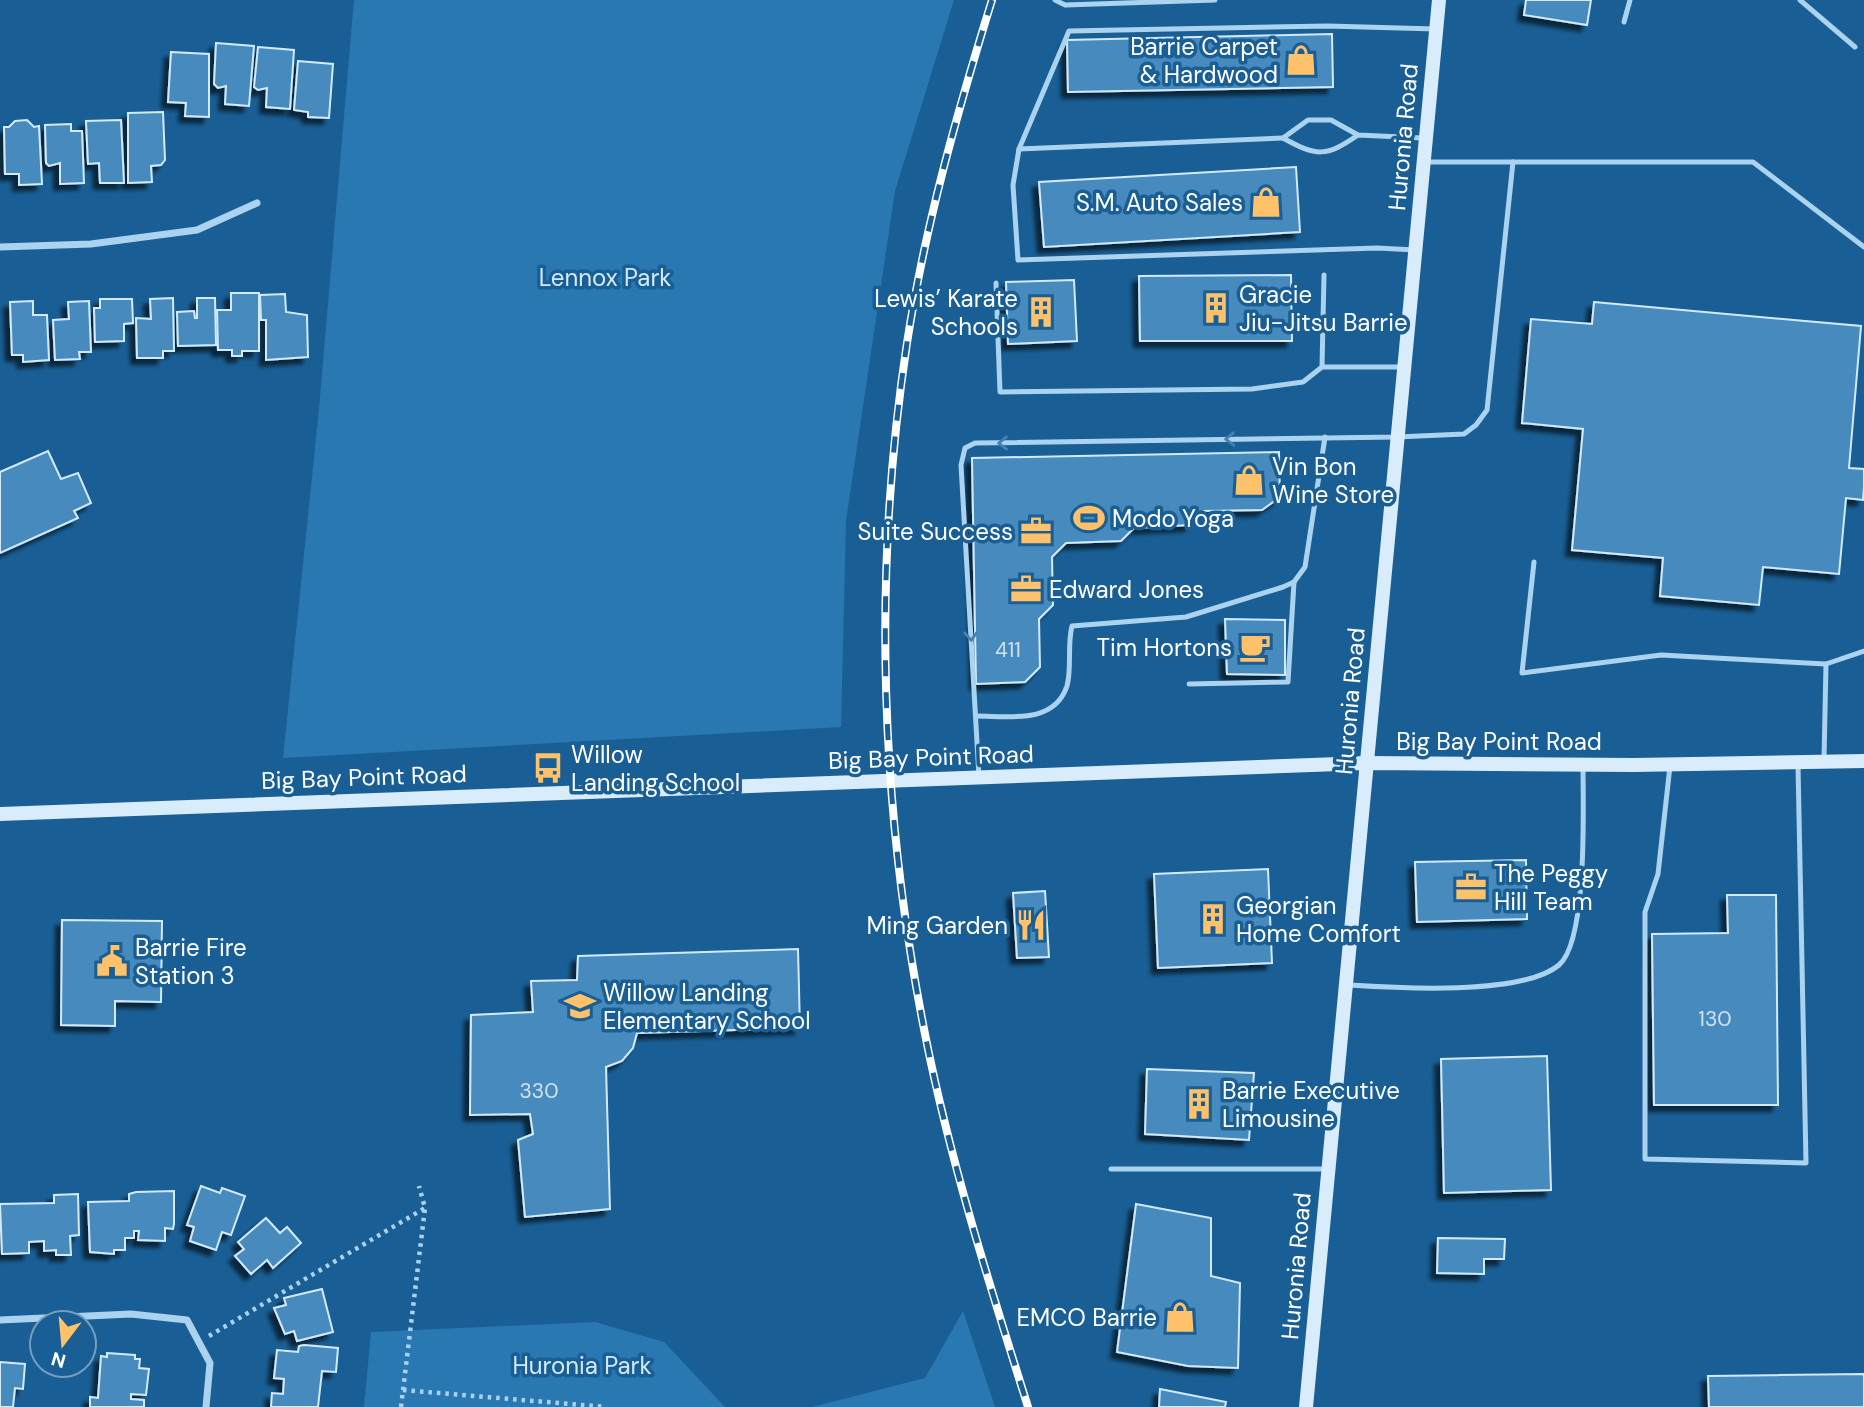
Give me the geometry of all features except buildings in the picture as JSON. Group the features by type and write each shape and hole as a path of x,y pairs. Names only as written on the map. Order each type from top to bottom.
{"street":[{"name":"Huronia Road","path":"1306,1407 1439,0"},
{"path":"0,247 91,244 197,230 257,203"},
{"name":"Big Bay Point Road","path":"0,814 1367,763 1583,765 1864,761"},
{"path":"0,1320 131,1314 187,1320 210,1363 206,1407"}],"lane":[{"path":"1055,0 1065,5 1215,0"},
{"path":"1624,22 1630,0"},
{"path":"1800,0 1855,47"},
{"path":"1416,250 1377,248 1018,260 1013,185 1019,149 1069,31 1328,26 1437,29"},
{"path":"1283,138 1308,120 1331,120 1358,135 1426,138"},
{"path":"1019,149 1283,138 1308,152 1332,153 1358,135"},
{"path":"1424,162 1753,162 1864,247"},
{"path":"979,777 961,465 965,448 975,443 1398,437 1464,433 1476,425 1487,410 1513,162"},
{"path":"1322,367 1324,275"},
{"path":"996,283 1000,391 1252,389 1303,382 1322,367 1404,367"},
{"path":"1189,684 1288,682 1294,582 1305,567 1325,438"},
{"path":"1534,562 1522,673 1661,655 1826,664 1864,651"},
{"path":"976,716 1037,716 1054,706 1067,686 1068,643 1072,626 1186,617 1294,582"},
{"path":"1824,762 1826,664"},
{"path":"1670,764 1658,874 1645,912 1645,1159 1806,1163 1798,762"},
{"path":"1346,985 1408,989 1487,985 1538,976 1560,965 1573,936 1582,868 1583,765"},
{"path":"1111,1169 1328,1169"}],"path":[{"path":"401,1407 425,1208 419,1186"},
{"path":"199,1342 425,1208"},
{"path":"403,1390 606,1407"}],"green space":[{"name":"Lennox Park","path":"354,0 954,0 895,191 846,521 841,727 283,758 319,409"},
{"path":"963,1311 995,1407 812,1407 925,1378"},
{"name":"Huronia Park","path":"595,1322 664,1342 725,1407 364,1407 371,1332"}],"railway":[{"path":"992,0 943,170 914,299 907,343 889,517 886,692 899,866 926,1039 959,1178 1028,1407"}],"place":[{"name":"Barrie Carpet & Hardwood","path":"1301,60"},
{"name":"S.M. Auto Sales","path":"1266,202"},
{"name":"Gracie Jiu-Jitsu Barrie","path":"1216,308"},
{"name":"Lewis’ Karate Schools","path":"1041,312"},
{"name":"Vin Bon Wine Store","path":"1249,480"},
{"name":"Modo Yoga","path":"1089,518"},
{"name":"Suite Success","path":"1036,531"},
{"name":"Edward Jones","path":"1026,589"},
{"name":"Tim Hortons","path":"1255,647"},
{"name":"Willow Landing School","path":"548,768"},
{"name":"The Peggy Hill Team","path":"1471,887"},
{"name":"Georgian Home Comfort","path":"1213,919"},
{"name":"Ming Garden","path":"1031,925"},
{"name":"Barrie Fire Station 3","path":"112,961"},
{"name":"Willow Landing Elementary School","path":"580,1006"},
{"name":"Barrie Executive Limousine","path":"1199,1104"},
{"name":"EMCO Barrie","path":"1180,1317"}]}
